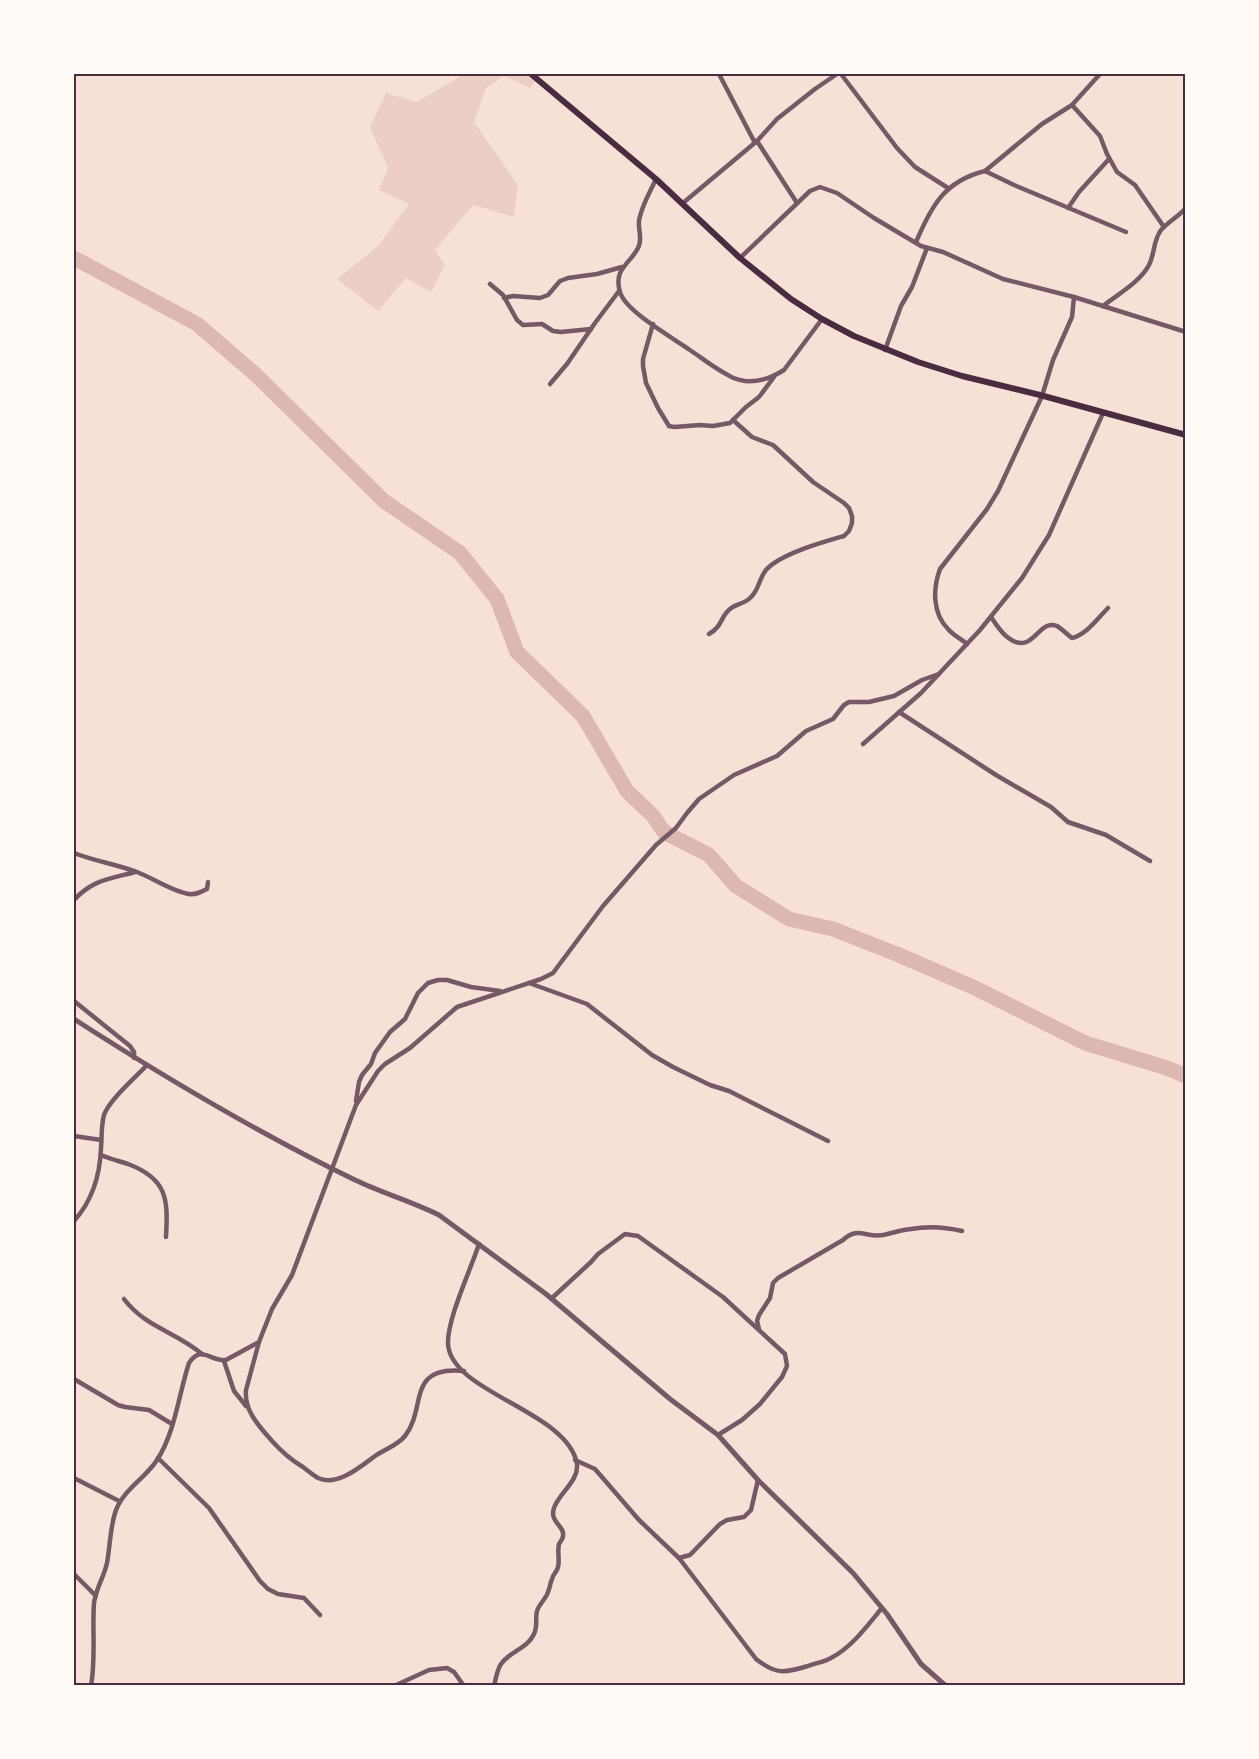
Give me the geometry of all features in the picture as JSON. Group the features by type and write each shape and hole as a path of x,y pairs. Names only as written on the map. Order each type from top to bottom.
{"main road":[{"path":"531,74 656,179 740,258 791,299 822,319 885,350 962,376 1185,435"}],"street":[{"path":"719,74 756,142 797,203"},
{"path":"683,203 756,142 777,119 837,74"},
{"path":"841,74 897,148 915,167 948,189"},
{"path":"916,242 924,222 942,194 963,178 985,171 1042,124 1072,105 1100,74"},
{"path":"1072,105 1100,136 1109,159 1118,172 1135,185 1164,227"},
{"path":"1068,208 1079,192 1109,159"},
{"path":"985,171 1126,232"},
{"path":"549,384 567,364 619,291 622,267 639,247 640,217 656,179"},
{"path":"740,258 810,191 819,187 826,188 927,248 943,252 1003,279 1074,297 1185,332"},
{"path":"1103,306 1142,274 1149,265 1155,239 1164,227 1180,215 1185,208"},
{"path":"885,350 901,306 912,287 927,248"},
{"path":"504,298 513,296 540,298 548,295 568,278 597,274 622,267"},
{"path":"490,284 504,298 517,320 523,325 542,324 553,331 561,332 591,329"},
{"path":"619,291 625,301 669,337 729,376 744,381 763,381 784,370 822,319"},
{"path":"967,644 943,623 935,604 939,569 999,491 1042,396 1053,360 1072,317 1074,297"},
{"path":"653,324 642,366 646,383 669,426 723,425 733,420 759,397 775,376"},
{"path":"863,744 921,693 991,617 1022,578 1049,535 1103,413"},
{"path":"710,634 720,626 727,611 750,599 764,572 772,564 785,556 844,536 852,523 849,508 844,503 813,482 773,445 752,437 733,420"},
{"path":"991,617 1005,636 1022,644 1033,639 1042,629 1051,626 1056,626 1072,638 1078,637 1108,608"},
{"path":"356,1105 385,1064 410,1048 457,1007 553,973 603,906 656,845 676,828 699,799 740,772 777,756 806,731 833,719 849,702 869,702 894,696 922,680 939,674"},
{"path":"899,712 996,775 1051,807 1068,822 1106,835 1150,861"},
{"path":"74,854 136,872 191,895 207,889 208,882"},
{"path":"74,899 98,881 136,872"},
{"path":"247,1406 246,1390 259,1342 272,1309 292,1275 325,1189 331,1167 345,1138 356,1105 359,1082 371,1064 375,1053 390,1032 405,1019 418,993 428,983 447,980 477,988 506,991"},
{"path":"529,983 587,1004 652,1055 673,1067 710,1085 729,1091 828,1141"},
{"path":"74,1001 130,1046 134,1052 134,1058"},
{"path":"74,1019 134,1058 232,1115 366,1185 439,1215 552,1298 670,1399 718,1435 758,1480 853,1573 887,1614 921,1664 946,1686"},
{"path":"74,1221 94,1190 107,1109 147,1065"},
{"path":"74,1136 101,1140"},
{"path":"101,1155 138,1169 158,1184 164,1192 166,1201 166,1237"},
{"path":"759,1329 757,1321 770,1299 773,1283 856,1232 881,1236 913,1228 931,1227 962,1231"},
{"path":"552,1298 598,1254 622,1236 633,1235 723,1298 785,1354 787,1366 782,1377 760,1404 742,1420 718,1435"},
{"path":"479,1244 453,1316 448,1342 450,1352 470,1378 550,1427 562,1437 575,1460 576,1473 572,1482 560,1494 553,1513 563,1537 559,1545 557,1570 537,1610 534,1636 502,1662 497,1671 494,1686"},
{"path":"124,1299 134,1312 146,1321 182,1339 202,1354 224,1361 259,1342"},
{"path":"91,1686 96,1596 106,1565 114,1516 119,1501 147,1473 158,1458 172,1424 189,1364 194,1356 202,1354"},
{"path":"224,1361 234,1391 247,1406 259,1427 289,1458 319,1478 329,1480 354,1472 404,1439 411,1426 422,1387 429,1378 449,1370 464,1371"},
{"path":"74,1378 118,1405 149,1410 172,1424"},
{"path":"158,1458 209,1508 268,1589 304,1598 320,1615"},
{"path":"575,1460 595,1469 639,1520 679,1558 756,1659 768,1668 780,1672 790,1671 830,1659 848,1646 882,1608"},
{"path":"74,1478 119,1501"},
{"path":"679,1558 690,1556 720,1524 727,1520 744,1517 751,1510 758,1480"},
{"path":"74,1574 96,1596"},
{"path":"394,1686 429,1670 447,1668 454,1672 464,1686"}],"shaded area":[{"path":"464,74 541,74 530,88 504,76 486,88 474,122 518,185 514,217 473,205 435,250 445,265 431,292 406,278 378,311 337,279 378,246 409,204 379,190 388,168 370,127 386,93 417,102"}],"waterway":[{"path":"74,258 197,324 256,375 384,501 460,553 497,599 517,652 583,716 627,791 653,816 664,832 709,855 736,886 789,919 833,929 899,955 973,987 1085,1043 1186,1076"}]}
